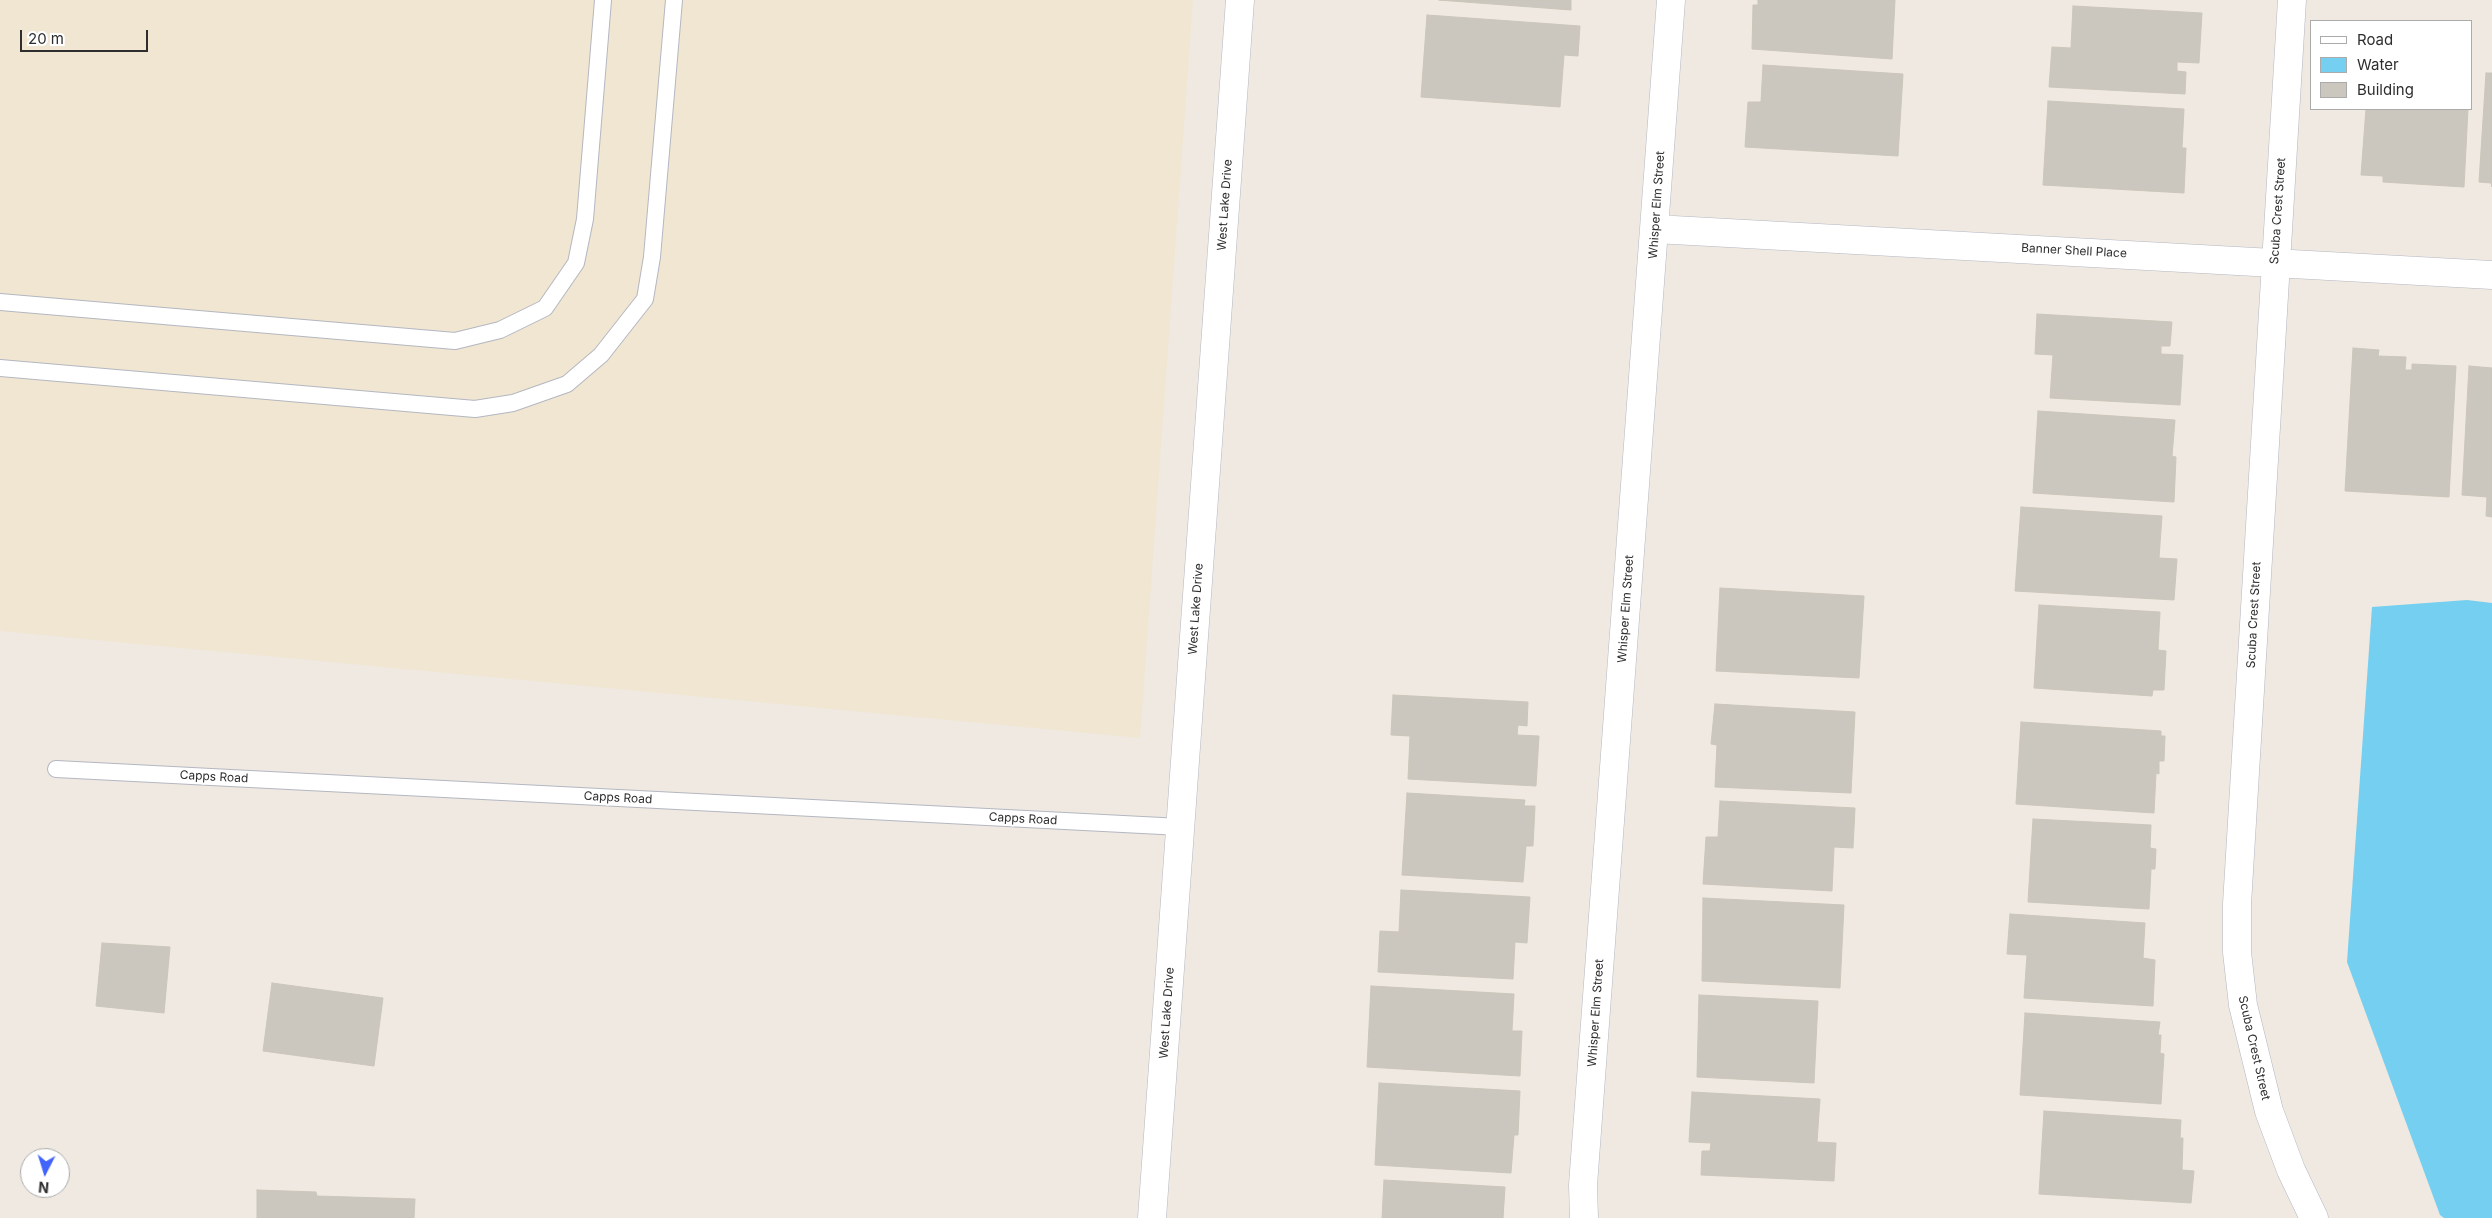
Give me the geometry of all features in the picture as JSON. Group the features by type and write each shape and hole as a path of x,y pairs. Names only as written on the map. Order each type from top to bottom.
{"street":[{"name":"West Lake Drive","path":"1152,1218 1240,0"},
{"name":"Whisper Elm Street","path":"1584,1218 1583,1185 1671,0"},
{"name":"Scuba Crest Street","path":"2292,0 2274,262 2237,904 2238,952 2243,1006 2269,1111 2291,1170 2314,1218"},
{"name":"Banner Shell Place","path":"1655,229 2492,275"}],"lane":[{"path":"0,302 455,342 500,330 545,308 576,263 585,219 603,0"},
{"path":"0,368 475,409 513,402 567,384 601,355 644,299 652,257 674,0"},
{"name":"Capps Road","path":"56,769 1180,827"}],"shaded area":[{"path":"0,0 1193,0 1140,738 0,631"}],"water":[{"path":"2467,600 2492,603 2492,1218 2444,1218 2440,1215 2347,962 2372,607"}],"building":[{"path":"1439,0 1571,0 1571,10"},
{"path":"1758,0 1895,0 1892,59 1752,49 1753,5 1758,5"},
{"path":"2073,6 2202,13 2199,63 2177,62 2177,71 2186,72 2185,94 2049,87 2052,47 2071,48"},
{"path":"1427,15 1580,26 1578,56 1564,55 1560,107 1421,97"},
{"path":"1763,65 1903,74 1898,156 1745,147 1748,102 1761,102"},
{"path":"2486,73 2492,73 2492,187 2491,183 2479,182"},
{"path":"2048,101 2184,109 2182,148 2186,148 2184,193 2043,185"},
{"path":"2366,110 2468,110 2464,187 2383,182 2383,176 2361,175"},
{"path":"2037,314 2172,322 2170,346 2161,346 2161,354 2183,355 2180,405 2050,398 2053,355 2035,354"},
{"path":"2353,348 2379,350 2378,356 2406,357 2405,370 2412,370 2412,364 2456,366 2449,497 2345,491"},
{"path":"2469,366 2492,368 2492,517 2486,516 2487,497 2462,495"},
{"path":"2038,411 2175,420 2172,456 2176,457 2174,502 2033,493"},
{"path":"2021,507 2162,516 2159,558 2177,559 2174,600 2015,591"},
{"path":"1720,588 1864,596 1859,678 1716,671"},
{"path":"2039,605 2160,612 2158,650 2166,651 2164,690 2153,690 2152,696 2034,688"},
{"path":"1393,695 1528,702 1527,726 1518,725 1517,735 1539,736 1536,786 1408,779 1410,736 1391,735"},
{"path":"1715,704 1855,712 1851,793 1715,787 1717,745 1711,744"},
{"path":"2021,722 2161,731 2161,736 2165,736 2164,761 2159,761 2159,774 2156,773 2154,813 2016,804"},
{"path":"1407,793 1525,800 1524,806 1535,806 1533,846 1526,846 1523,882 1402,875"},
{"path":"1720,801 1855,808 1853,848 1834,847 1832,891 1703,884 1706,837 1718,837"},
{"path":"2033,819 2151,825 2150,848 2156,849 2155,869 2151,869 2149,909 2028,902"},
{"path":"1401,890 1530,897 1527,943 1515,942 1513,979 1378,972 1380,931 1399,932"},
{"path":"1703,898 1844,905 1840,988 1702,981"},
{"path":"2010,914 2145,923 2143,958 2155,960 2153,1006 2024,998 2027,955 2007,954"},
{"path":"102,943 170,947 164,1013 96,1006"},
{"path":"272,983 383,998 374,1066 263,1051"},
{"path":"1371,986 1514,994 1512,1031 1522,1031 1520,1076 1367,1067"},
{"path":"1699,995 1818,1001 1814,1083 1697,1077"},
{"path":"2025,1013 2160,1022 2158,1035 2161,1035 2160,1053 2164,1054 2161,1104 2020,1095"},
{"path":"1379,1083 1520,1091 1518,1135 1514,1135 1511,1173 1375,1165"},
{"path":"1692,1092 1820,1099 1817,1142 1836,1143 1834,1181 1701,1175 1702,1151 1710,1151 1711,1143 1689,1142"},
{"path":"2044,1111 2181,1120 2180,1138 2183,1138 2182,1170 2194,1171 2191,1203 2039,1194"},
{"path":"1384,1180 1505,1187 1503,1218 1382,1218"},
{"path":"257,1190 316,1192 317,1196 415,1199 414,1218 257,1218"}]}
